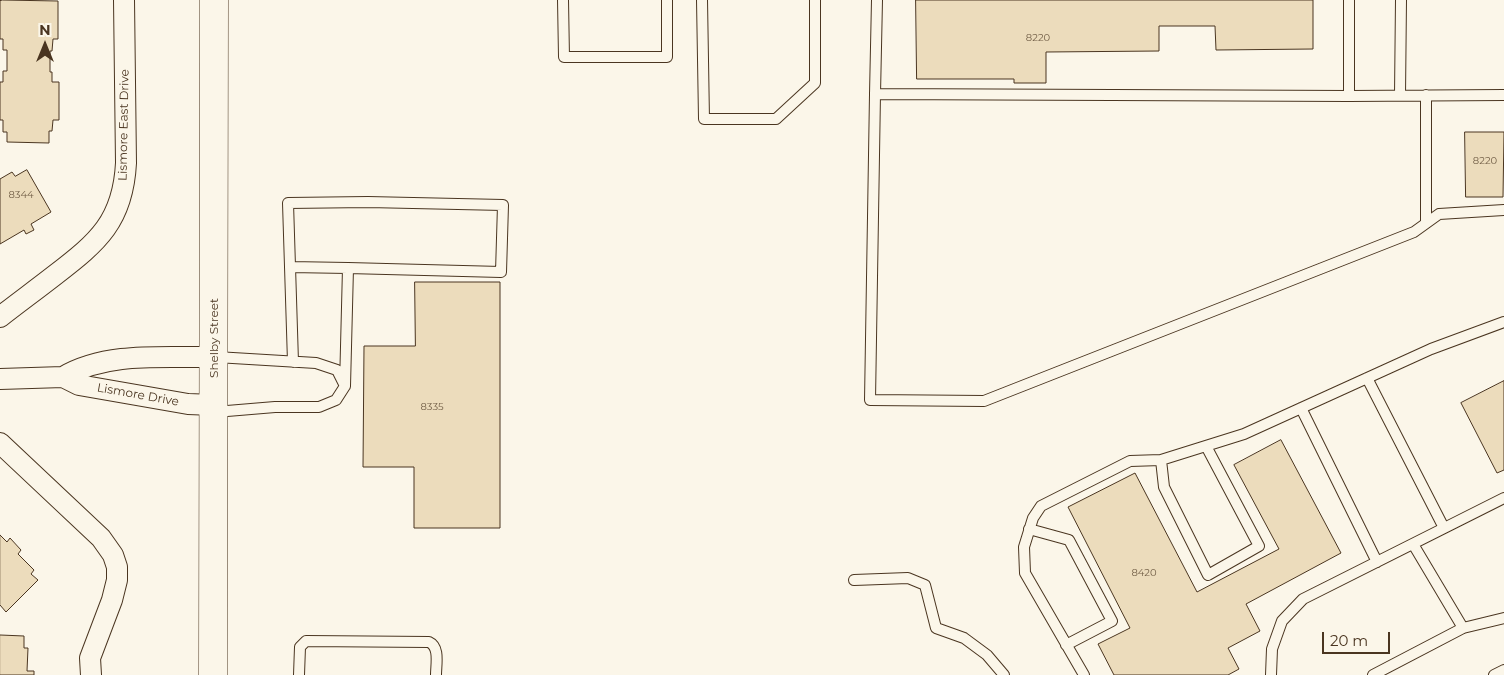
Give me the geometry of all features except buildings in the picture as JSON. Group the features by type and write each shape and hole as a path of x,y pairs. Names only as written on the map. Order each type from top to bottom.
{"street":[{"name":"Lismore East Drive","path":"0,316 87,250 108,225 118,205 124,185 126,163 124,0"},
{"name":"Shelby Street","path":"213,675 214,0"},
{"name":"Lismore Drive","path":"0,379 64,377 77,369 119,359 214,356"},
{"name":"Lismore Drive","path":"64,377 79,385 214,409"},
{"path":"0,443 101,538 113,555 117,567 118,580 115,594 90,658 91,675"}],"lane":[{"path":"563,0 564,57 667,57 667,0"},
{"path":"702,0 704,119 776,119 815,84 815,0"},
{"path":"877,0 870,400 984,401 1414,232 1439,214 1504,210"},
{"path":"1349,0 1349,96"},
{"path":"1400,95 1401,0"},
{"path":"875,94 1504,95"},
{"path":"1426,95 1426,223"},
{"path":"290,266 501,272 503,205 368,202 288,203 293,362"},
{"path":"214,409 319,407 336,400 345,386 348,268"},
{"path":"1084,675 1025,573 1024,547 1033,518 1041,506 1130,462 1161,460 1244,434 1430,349 1504,322"},
{"path":"214,356 316,363 337,370 345,386"},
{"path":"1367,378 1444,528"},
{"path":"1302,408 1377,562"},
{"path":"1161,460 1164,487 1208,575 1259,546 1206,446"},
{"path":"1271,675 1272,649 1282,621 1303,599 1504,498"},
{"path":"1029,529 1069,540 1112,621 1066,644"},
{"path":"1413,544 1463,628"},
{"path":"854,580 908,578 925,585 936,628 964,638 987,655 1004,675"},
{"path":"1373,675 1463,628 1504,618"},
{"path":"300,675 300,647 306,641 429,642 436,648 436,675"},
{"path":"1494,675 1504,670"}]}
